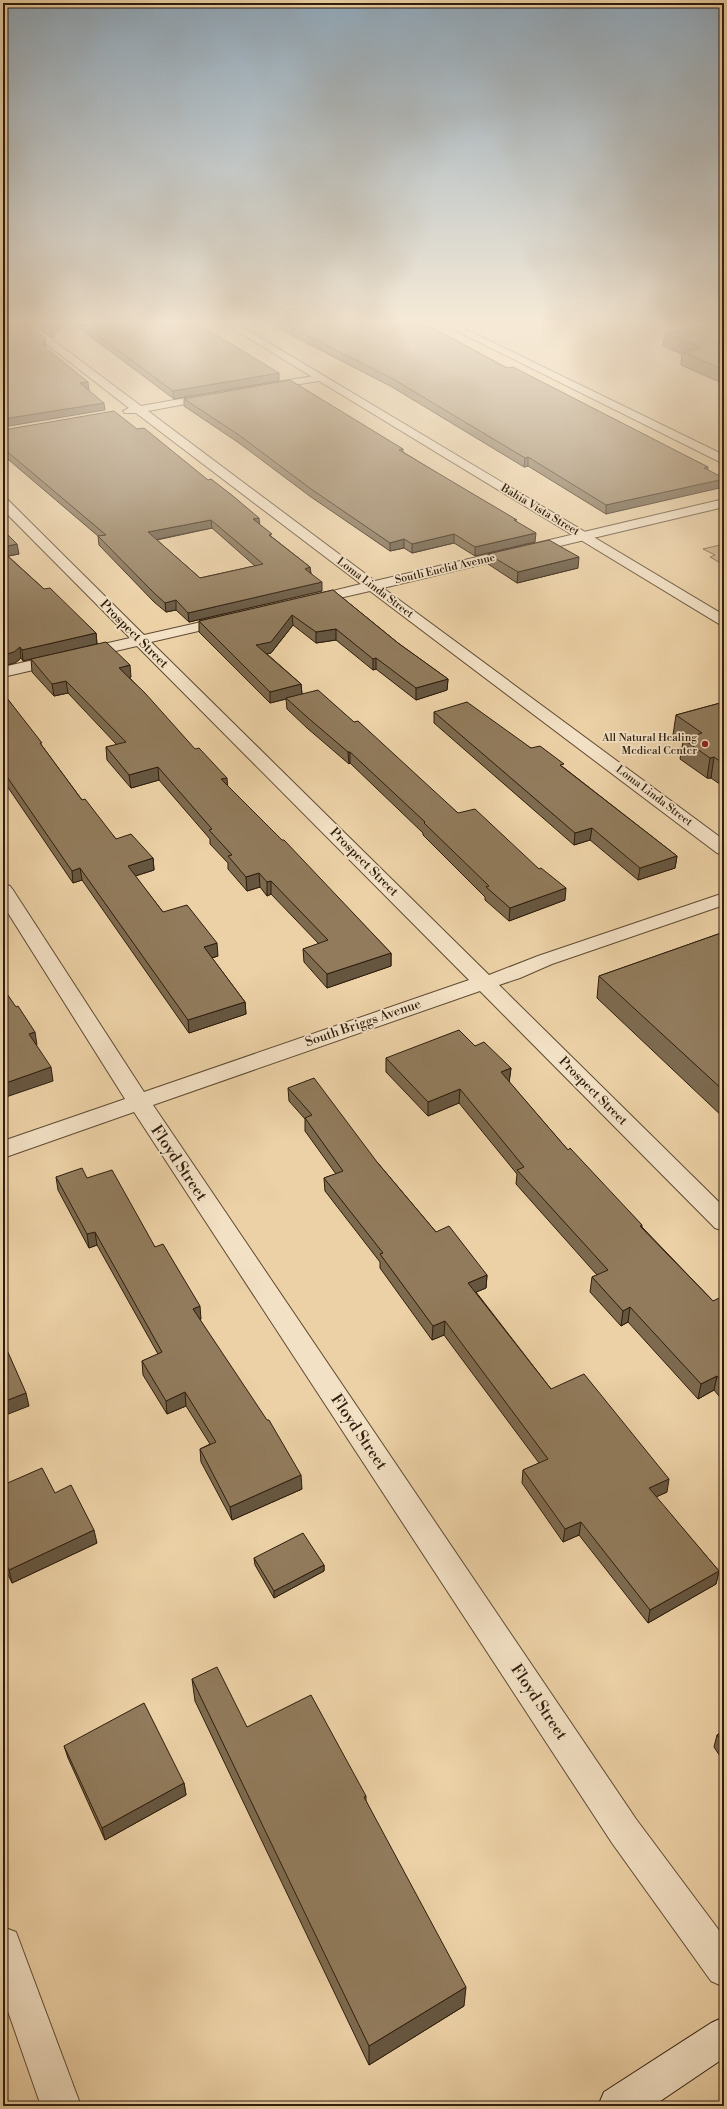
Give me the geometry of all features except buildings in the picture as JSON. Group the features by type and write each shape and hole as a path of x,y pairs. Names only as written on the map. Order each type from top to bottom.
{"street":[{"name":"Loma Linda Street","path":"156,423 724,849"},
{"name":"Bahia Vista Street","path":"397,423 724,621"},
{"path":"650,423 724,460"},
{"name":"Prospect Street","path":"3,503 724,1222"},
{"name":"South Euclid Avenue","path":"296,604 582,535 724,503"},
{"path":"3,672 244,616"},
{"name":"Floyd Street","path":"3,890 139,1102 624,1830 724,1968"},
{"name":"South Briggs Avenue","path":"3,1150 439,996 484,983 724,899"},
{"path":"3,1945 61,2106"},
{"path":"618,2106 724,2036"}],"shaded area":[{"path":"724,544 724,565 710,557 715,555 703,549"}],"place":[{"name":"All Natural Healing Medical Center","path":"705,744"}]}
